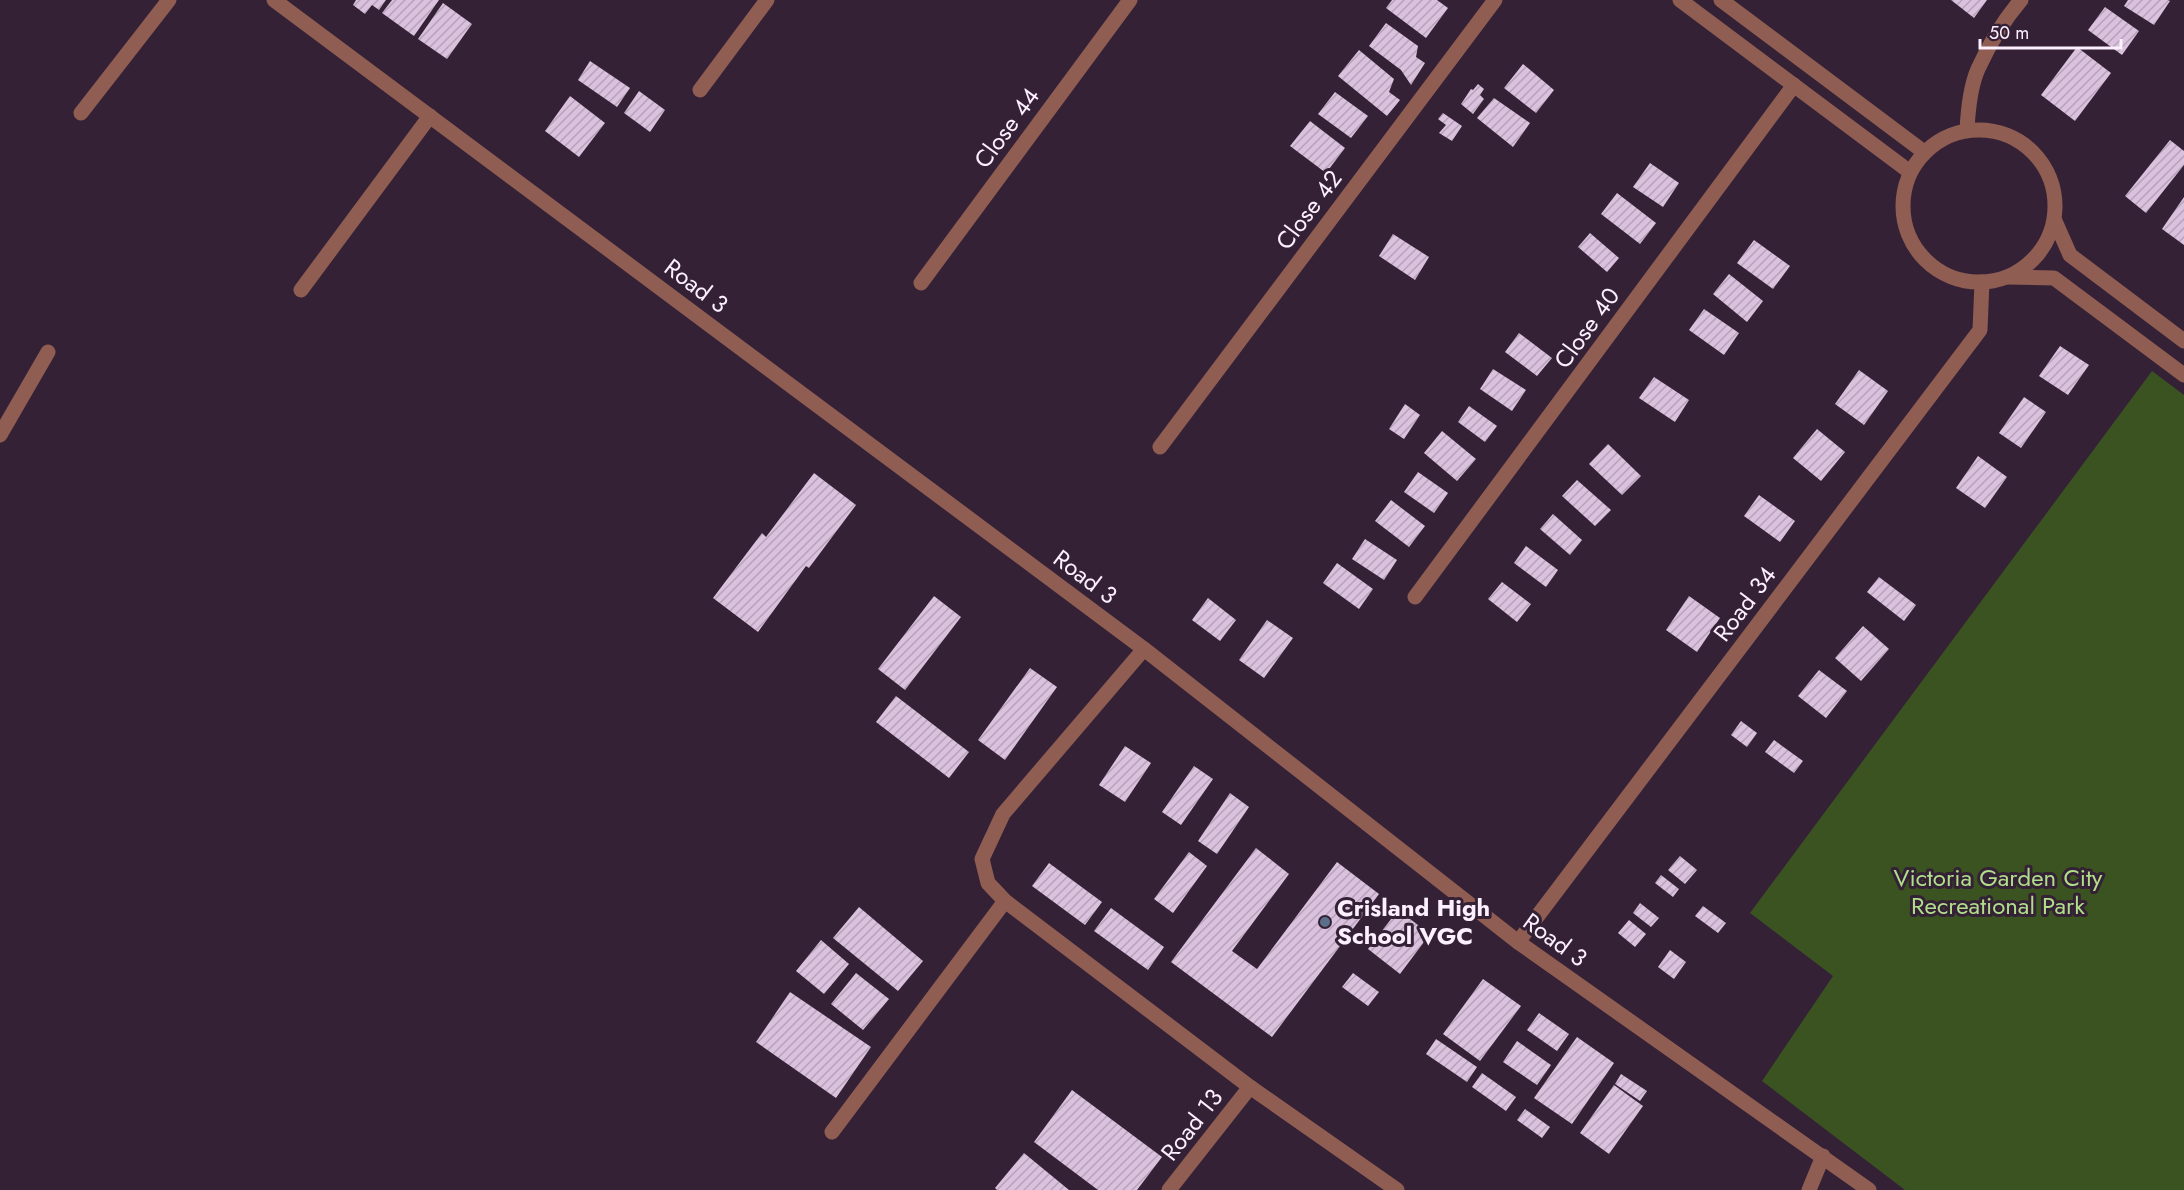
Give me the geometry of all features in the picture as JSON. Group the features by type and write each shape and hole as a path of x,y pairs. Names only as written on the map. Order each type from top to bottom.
{"street":[{"path":"81,112 170,0"},
{"name":"Road 3","path":"274,0 1144,649 1518,942 1869,1190"},
{"path":"700,90 767,0"},
{"name":"Close 44","path":"921,283 1130,0"},
{"name":"Close 42","path":"1160,447 1495,0"},
{"path":"1680,0 1910,172"},
{"path":"1721,0 1924,152"},
{"path":"1967,130 1968,111 1977,70 2008,15 2021,0"},
{"name":"Close 40","path":"1415,597 1794,85"},
{"path":"302,290 430,116"},
{"path":"2007,277 2030,264 2046,244 2055,221 2055,196 2048,173 2034,152 2015,138 1992,130 1967,130 1944,138 1924,152 1910,172 1903,197 1905,223 1915,247 1933,266 1956,279 1982,282 2007,277 2054,278 2184,375"},
{"path":"2055,221 2070,255 2184,341"},
{"name":"Road 34","path":"1518,942 1980,330 1982,282"},
{"path":"0,435 48,352"},
{"path":"1144,649 1002,814 982,859 988,883 1005,901 1250,1087 1397,1190"},
{"path":"832,1132 1005,901"},
{"name":"Road 13","path":"1169,1190 1250,1087"},
{"path":"1809,1190 1823,1156"}],"green space":[{"name":"Victoria Garden City Recreational Park","path":"2152,371 2184,395 2184,1190 1905,1190 1762,1081 1833,976 1750,913"}],"building":[{"path":"356,0 386,0 379,10 372,5 365,14 353,5"},
{"path":"392,0 439,0 414,36 382,13"},
{"path":"1392,0 1437,0 1448,8 1426,38 1386,8"},
{"path":"1951,0 1987,0 1974,18"},
{"path":"2128,0 2170,1 2154,25 2124,6"},
{"path":"443,3 472,24 447,59 418,39"},
{"path":"2105,7 2139,31 2122,55 2088,30"},
{"path":"1386,23 1418,46 1416,57 1425,63 1411,85 1401,70 1369,46"},
{"path":"2077,47 2111,73 2075,121 2041,95"},
{"path":"1359,50 1394,79 1389,92 1400,100 1387,116 1338,76"},
{"path":"590,61 630,88 617,107 578,80"},
{"path":"1523,64 1554,90 1536,113 1504,88"},
{"path":"1478,84 1484,89 1480,95 1484,99 1473,114 1461,104 1471,89 1473,90"},
{"path":"639,91 665,110 650,132 624,113"},
{"path":"1335,92 1368,116 1351,138 1318,114"},
{"path":"570,96 605,123 579,157 545,131"},
{"path":"1494,98 1530,123 1513,147 1477,118"},
{"path":"1443,113 1462,126 1452,141 1439,133 1446,125 1438,119"},
{"path":"1310,121 1345,148 1326,173 1290,146"},
{"path":"2170,140 2184,151 2184,165 2146,213 2125,196"},
{"path":"1650,163 1679,183 1663,207 1633,187"},
{"path":"1617,193 1656,223 1640,244 1601,214"},
{"path":"2184,197 2184,245 2162,229"},
{"path":"1590,233 1619,258 1607,272 1578,247"},
{"path":"1393,234 1429,257 1415,280 1379,256"},
{"path":"1754,240 1790,266 1773,289 1737,263"},
{"path":"1729,274 1763,301 1747,322 1713,294"},
{"path":"1704,309 1739,333 1724,355 1689,330"},
{"path":"1519,333 1552,358 1537,376 1505,352"},
{"path":"2060,346 2089,365 2068,395 2039,376"},
{"path":"1493,369 1526,390 1512,411 1480,389"},
{"path":"1859,370 1888,391 1864,425 1835,404"},
{"path":"1654,377 1689,400 1675,422 1639,398"},
{"path":"2024,397 2046,412 2021,448 1999,433"},
{"path":"1405,404 1420,415 1404,439 1389,429"},
{"path":"1469,406 1497,426 1485,442 1458,422"},
{"path":"1817,429 1845,452 1821,481 1793,458"},
{"path":"1442,431 1476,459 1457,481 1424,453"},
{"path":"1608,444 1641,476 1622,495 1589,464"},
{"path":"1978,456 2007,477 1985,508 1956,488"},
{"path":"1418,472 1448,493 1434,513 1404,492"},
{"path":"814,473 856,505 809,568 806,566 758,632 713,598 762,533 766,537"},
{"path":"1577,480 1611,510 1595,526 1562,496"},
{"path":"1759,495 1795,521 1780,542 1744,516"},
{"path":"1391,500 1425,526 1409,547 1375,521"},
{"path":"1553,514 1582,540 1570,555 1540,529"},
{"path":"1365,539 1397,560 1384,580 1352,559"},
{"path":"1526,546 1558,570 1546,587 1514,563"},
{"path":"1337,563 1373,589 1359,609 1323,583"},
{"path":"1879,577 1916,605 1904,621 1867,592"},
{"path":"1502,582 1531,604 1517,622 1488,599"},
{"path":"934,596 961,617 905,690 878,669"},
{"path":"1689,596 1720,618 1697,652 1666,630"},
{"path":"1208,598 1236,620 1220,641 1192,620"},
{"path":"1267,620 1293,638 1264,678 1239,660"},
{"path":"1863,626 1889,649 1861,681 1835,658"},
{"path":"1030,668 1057,687 1005,760 978,740"},
{"path":"1819,670 1847,691 1826,718 1798,696"},
{"path":"896,696 969,752 949,778 876,722"},
{"path":"1741,721 1757,733 1747,747 1731,735"},
{"path":"1774,740 1803,761 1794,773 1765,752"},
{"path":"1125,746 1151,763 1125,802 1099,785"},
{"path":"1194,766 1213,779 1181,825 1162,812"},
{"path":"1230,793 1249,807 1217,854 1198,841"},
{"name":"Crisland High School VGC","path":"1256,848 1289,874 1232,951 1257,969 1337,862 1379,894 1272,1037 1171,962"},
{"path":"1189,852 1207,866 1173,913 1154,899"},
{"path":"1680,856 1697,870 1685,884 1668,870"},
{"path":"1049,863 1102,902 1085,925 1032,886"},
{"path":"1661,875 1679,889 1673,897 1655,883"},
{"path":"1640,903 1659,918 1651,927 1633,913"},
{"path":"1703,906 1726,923 1718,933 1695,916"},
{"path":"859,907 923,961 898,991 833,938"},
{"path":"1111,908 1164,947 1148,970 1094,931"},
{"path":"1398,910 1430,934 1400,974 1368,949"},
{"path":"1629,920 1646,934 1635,947 1618,933"},
{"path":"821,940 849,964 824,994 796,971"},
{"path":"1670,950 1686,962 1674,979 1658,967"},
{"path":"856,973 889,999 863,1030 831,1004"},
{"path":"1353,973 1379,992 1368,1006 1342,987"},
{"path":"1483,979 1521,1006 1480,1061 1443,1034"},
{"path":"790,992 871,1047 836,1098 756,1042"},
{"path":"1539,1013 1569,1034 1557,1051 1527,1030"},
{"path":"1577,1037 1614,1063 1572,1124 1534,1098"},
{"path":"1436,1039 1477,1067 1467,1082 1426,1054"},
{"path":"1517,1041 1551,1065 1537,1085 1503,1062"},
{"path":"1482,1073 1516,1097 1506,1111 1472,1087"},
{"path":"1621,1074 1647,1091 1640,1101 1615,1084"},
{"path":"1614,1085 1643,1106 1609,1154 1580,1133"},
{"path":"1072,1090 1162,1157 1137,1190 1098,1190 1034,1142"},
{"path":"1525,1109 1550,1127 1542,1138 1517,1120"},
{"path":"1024,1153 1069,1190 997,1190 995,1188"}],"place":[{"name":"Crisland High School VGC","path":"1325,922"}]}
